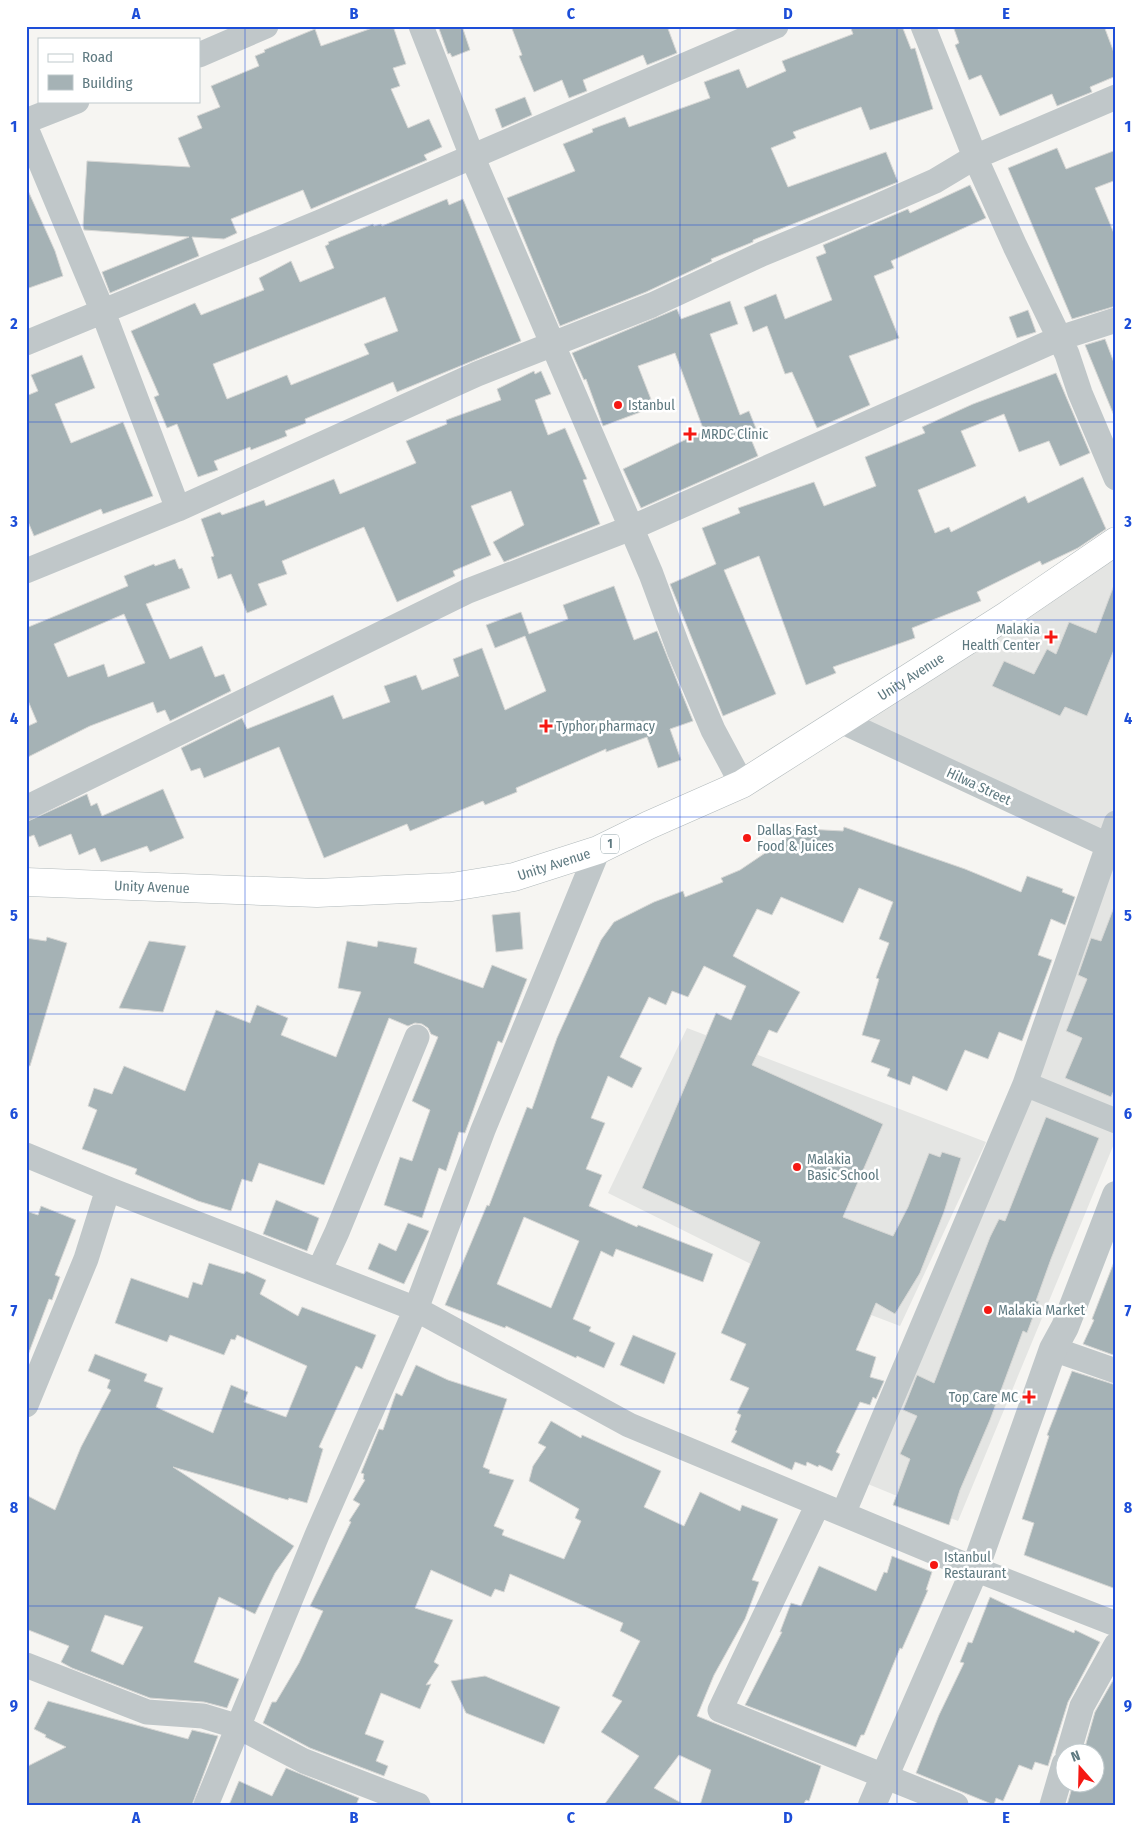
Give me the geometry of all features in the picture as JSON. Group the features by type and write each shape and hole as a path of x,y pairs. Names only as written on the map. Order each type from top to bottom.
{"main road":[{"name":"Unity Avenue","path":"26,882 317,893 452,887 514,877 598,850 742,784 843,722 1006,616 1116,541"}],"street":[{"path":"200,54 266,26"},
{"path":"421,26 472,156 631,528 713,730 742,784"},
{"path":"26,342 103,312 776,26"},
{"path":"923,26 975,157 1015,246 1060,338 1080,393 1116,478"},
{"path":"26,571 178,509 476,374 652,305 762,254 935,180 975,157 1116,97"},
{"path":"26,121 74,102"},
{"path":"26,128 103,312 178,509"},
{"path":"26,808 468,591 631,528 1060,338 1116,320"},
{"name":"Hilwa Street","path":"843,722 1113,839"},
{"path":"843,1514 1025,1084 1113,839"},
{"path":"206,1805 317,1535 416,1308 483,1130 598,850"},
{"path":"319,1271 337,1232 417,1037"},
{"path":"1025,1084 1116,1121"},
{"path":"26,1156 108,1190 416,1308 629,1425 975,1569 1116,1624"},
{"path":"26,1406 36,1356 86,1259 108,1190"},
{"path":"872,1805 883,1776 975,1569 1053,1350 1065,1327 1116,1195"},
{"path":"1053,1350 1116,1371"},
{"path":"818,1504 720,1710 956,1805"},
{"path":"1071,1744 1082,1706 1116,1645"},
{"path":"26,1666 147,1712 203,1716 238,1726 304,1761 418,1805"}],"shaded area":[{"name":"Malakia Health Center","path":"1116,550 1116,817 1110,834 858,724"},
{"name":"Malakia Market","path":"1116,834 1116,1139 958,1521 863,1482"},
{"name":"Malakia Basic School","path":"687,1028 986,1142 900,1326 795,1286 608,1193"}],"building":[{"path":"378,26 393,26 406,64 393,68 400,86 391,89 408,128 429,119 442,147 424,155 427,160 311,209 303,190 231,219 237,233 224,239 192,237 199,256 110,293 102,272 189,237 84,230 87,161 190,167 178,138 202,128 197,116 220,107 211,86 259,66 255,56 265,52 264,50 315,29 321,46"},
{"path":"438,26 462,26 470,50 452,57 450,53 448,54"},
{"path":"511,26 667,26 677,53 647,65 643,55 583,80 587,91 569,98 562,80 534,92 519,56 522,55"},
{"path":"850,26 902,26 911,49 915,48 933,109 870,130 861,107 793,132 796,138 771,148 788,187 886,152 898,182 753,240 753,242 711,259 712,261 646,292 560,326 507,198 575,171 563,144 593,132 592,129 625,117 629,127 710,98 704,82 739,69 747,88 786,71 782,61 853,34"},
{"path":"953,26 1104,26 1116,58 1116,76 1090,87 1092,92 1057,106 1052,94 1000,116 981,75 969,80 955,45 959,43"},
{"path":"525,97 532,115 502,128 495,109"},
{"path":"1057,148 1066,169 1116,150 1116,180 1095,188 1116,238 1116,306 1072,319 1008,168"},
{"path":"970,185 986,218 891,261 894,268 874,276 899,338 849,356 870,405 817,428 792,372 785,374 767,326 753,332 744,307 776,294 785,319 832,300 816,257 826,253 823,245 908,209 910,213"},
{"path":"26,186 55,251 63,276 26,289"},
{"path":"447,199 449,205 463,199 521,341 397,392 393,382 305,419 306,423 285,431 287,436 251,450 250,447 214,461 218,470 198,477 177,424 167,428 154,397 159,395 131,331 195,303 201,315 264,290 259,278 291,261 300,282 334,268 325,246 329,244 328,242 373,224 374,226 381,224 382,226","holes":["385,297 398,331 364,344 369,354 291,385 287,375 227,399 213,364"]},
{"path":"730,301 738,324 710,334 740,415 749,411 759,436 751,439 758,456 641,508 623,469 704,431 675,353 638,366 654,407 603,426 586,379 584,380 572,353 677,309 681,319"},
{"path":"1028,310 1036,332 1017,338 1009,317"},
{"path":"1105,339 1116,368 1115,418 1085,345"},
{"path":"82,355 95,388 55,404 71,443 123,422 153,496 103,514 101,509 34,536 26,517 26,396 38,391 31,375"},
{"path":"534,371 535,374 541,371 551,394 535,400 548,435 565,428 587,479 583,480 600,524 504,562 493,542 524,525 511,491 471,506 491,555 453,571 455,576 397,602 364,527 282,561 287,574 258,584 267,605 247,613 231,574 218,579 211,557 214,556 201,519 220,512 222,515 264,500 266,506 334,479 340,494 416,463 406,441 447,424 446,420 501,400 497,389"},
{"path":"1056,373 1090,453 1060,466 1049,441 1019,452 1004,414 961,431 976,466 918,490 935,533 949,527 951,532 1025,496 1028,503 1083,477 1106,529 1078,548 1042,565 1040,561 977,592 981,601 912,628 915,638 833,667 836,673 806,685 759,556 724,570 776,694 723,716 670,584 716,564 702,528 740,513 738,508 814,482 824,506 876,486 865,457 925,433 922,427 973,404"},
{"path":"175,559 179,569 182,568 190,588 146,604 170,659 202,646 215,677 224,674 231,691 170,721 165,710 157,713 153,702 90,726 26,758 26,727 37,722 26,696 26,628 128,586 124,576 154,564 155,566","holes":["124,614 145,663 108,677 104,664 68,677 54,644"]},
{"path":"1114,585 1116,586 1116,645 1087,716 1065,707 1060,716 992,686 1004,661 1034,674 1047,649 1056,654 1069,622 1096,633"},
{"path":"614,586 634,640 657,631 693,721 670,729 681,760 658,768 647,737 606,752 606,749 516,788 517,792 485,805 483,801 410,831 407,824 324,858 279,747 204,778 200,768 191,771 181,748 242,718 247,729 333,695 343,719 390,702 384,686 416,675 422,690 459,676 453,659 482,648 505,710 546,691 525,636 495,648 486,625 521,612 529,634 568,619 563,605"},
{"path":"163,789 184,838 150,852 147,846 101,862 95,848 79,855 71,834 39,847 34,835 26,838 26,822 87,794 91,806 97,803 102,816"},
{"path":"844,827 965,869 1021,892 1027,876 1063,889 1062,892 1075,897 1065,925 1051,919 1038,955 1052,960 1022,1041 999,1032 988,1059 965,1050 947,1091 913,1076 910,1085 887,1076 890,1069 871,1062 880,1040 862,1035 879,979 876,978 889,943 879,939 893,902 859,888 843,923 781,897 772,915 757,909 733,956 800,992 777,1033 769,1030 752,1065 883,1124 843,1217 893,1236 908,1207 929,1153 940,1157 942,1152 961,1158 944,1212 920,1273 895,1314 876,1303 856,1350 876,1357 870,1377 884,1381 876,1399 873,1397 870,1405 860,1402 836,1452 840,1454 832,1471 807,1462 806,1466 795,1462 792,1470 731,1442 737,1431 735,1430 741,1415 737,1413 749,1388 730,1380 746,1344 721,1333 760,1242 642,1188 716,1013 731,1020 746,986 704,966 688,997 672,991 666,1005 649,997 620,1057 642,1068 632,1088 608,1076 591,1118 605,1123 586,1169 602,1175 589,1206 637,1227 638,1225 713,1254 703,1282 616,1249 613,1257 601,1251 573,1319 591,1327 589,1331 615,1343 604,1368 577,1356 576,1358 506,1326 505,1328 445,1305 487,1205 489,1206 527,1107 532,1109 557,1038 601,940 614,922 654,902 683,891 685,897 723,882 721,878 740,870 786,839 787,828 843,831","holes":["524,1217 579,1241 551,1308 497,1284"]},
{"path":"1114,907 1116,1086 1111,1097 1065,1078 1082,1038 1066,1031 1087,979 1078,975 1091,938 1101,941"},
{"path":"520,912 523,949 496,952 492,915"},
{"path":"47,937 67,943 30,1066 26,1066 26,938 46,941"},
{"path":"149,941 186,946 163,1012 119,1008"},
{"path":"347,941 377,947 378,941 417,948 414,963 483,988 492,965 527,979 502,1043 498,1041 465,1133 459,1132 446,1171 439,1168 422,1218 384,1205 400,1157 412,1161 430,1110 412,1101 438,1037 431,1034 428,1028 422,1024 415,1023 408,1026 389,1018 324,1185 259,1163 252,1182 242,1179 231,1211 198,1201 135,1174 137,1169 82,1149 97,1110 88,1106 94,1088 112,1094 124,1066 185,1091 216,1010 250,1023 257,1005 288,1018 281,1035 336,1057 361,992 338,988"},
{"path":"1046,1117 1099,1138 1051,1259 1036,1301 1039,1301 1027,1333 1023,1331 990,1420 960,1490 949,1525 893,1505 910,1459 900,1454 917,1416 903,1410 917,1375 934,1383 990,1237 999,1219 1005,1221"},
{"path":"276,1200 319,1218 307,1251 263,1234"},
{"path":"41,1206 76,1220 55,1275 60,1277 52,1300 49,1299 28,1355 26,1355 26,1211 38,1215"},
{"path":"408,1223 429,1231 404,1284 368,1269 379,1243 396,1251"},
{"path":"1114,1262 1116,1262 1116,1356 1083,1344 1094,1320 1092,1319"},
{"path":"209,1263 244,1274 246,1271 266,1280 260,1294 298,1316 302,1307 376,1335 362,1369 356,1366 319,1447 323,1449 307,1503 289,1498 288,1500 173,1467 294,1546 275,1573 255,1614 219,1597 194,1662 239,1679 227,1708 204,1702 150,1698 72,1668 61,1662 69,1646 26,1629 26,1495 55,1510 81,1447 111,1390 107,1388 110,1380 88,1371 95,1354 147,1374 144,1381 163,1388 156,1407 213,1433 231,1385 248,1392 244,1402 286,1417 307,1366 237,1335 235,1340 231,1339 224,1355 170,1335 167,1342 115,1323 131,1278 188,1298 193,1282 202,1285","holes":["105,1615 143,1627 123,1665 91,1651"]},
{"path":"633,1335 676,1353 664,1384 620,1365"},
{"path":"416,1365 448,1380 507,1399 483,1467 490,1470 489,1473 514,1480 494,1526 504,1530 502,1535 564,1559 581,1521 575,1518 579,1509 529,1481 533,1466 546,1447 538,1443 551,1421 581,1438 582,1435 661,1471 644,1507 684,1526 700,1492 740,1511 742,1505 778,1519 752,1580 759,1582 745,1619 714,1675 697,1716 821,1766 809,1801 806,1800 803,1805 700,1805 711,1770 679,1755 654,1788 685,1805 604,1805 639,1756 601,1732 622,1701 612,1696 640,1641 620,1631 623,1623 510,1574 504,1592 495,1589 491,1597 431,1570 415,1608 453,1620 434,1662 439,1665 426,1685 431,1684 420,1709 381,1693 365,1734 384,1741 376,1761 388,1766 384,1776 310,1748 263,1723 272,1702 276,1702 299,1663 323,1611 310,1606 351,1522 349,1521 360,1504 353,1500 365,1480 363,1479 364,1474 361,1473 379,1429 383,1430 396,1393 402,1396"},
{"path":"1072,1371 1116,1385 1116,1589 1024,1555 1034,1523 1022,1519 1049,1436 1047,1435"},
{"path":"892,1556 932,1572 926,1590 928,1590 902,1649 900,1648 864,1735 861,1735 856,1747 745,1705 782,1632 780,1632 791,1603 801,1606 819,1566 876,1591 884,1572 887,1573"},
{"path":"990,1597 1074,1633 1075,1630 1100,1642 1068,1702 1048,1766 1035,1762 1032,1770 1019,1765 1003,1801 996,1798 994,1805 916,1773 939,1715 964,1663 960,1662 968,1642 972,1643"},
{"path":"1116,1675 1116,1805 1067,1805 1070,1794 1104,1794 1104,1744 1086,1744 1095,1712"},
{"path":"485,1676 560,1707 544,1744 466,1713 451,1681"},
{"path":"48,1701 188,1739 192,1730 218,1736 192,1805 26,1805 26,1767 66,1747 45,1737 46,1735 34,1729"},
{"path":"286,1768 359,1798 356,1805 229,1805 239,1781 272,1796"}],"place":[{"name":"Istanbul","path":"618,405"},
{"name":"MRDC Clinic","path":"690,434"},
{"name":"Malakia Health Center","path":"1051,637"},
{"name":"Typhor pharmacy","path":"546,726"},
{"name":"Dallas Fast Food & Juices","path":"747,838"},
{"name":"Malakia Basic School","path":"797,1167"},
{"name":"Malakia Market","path":"988,1310"},
{"name":"Top Care MC","path":"1029,1397"},
{"name":"Istanbul Restaurant","path":"934,1565"}]}
